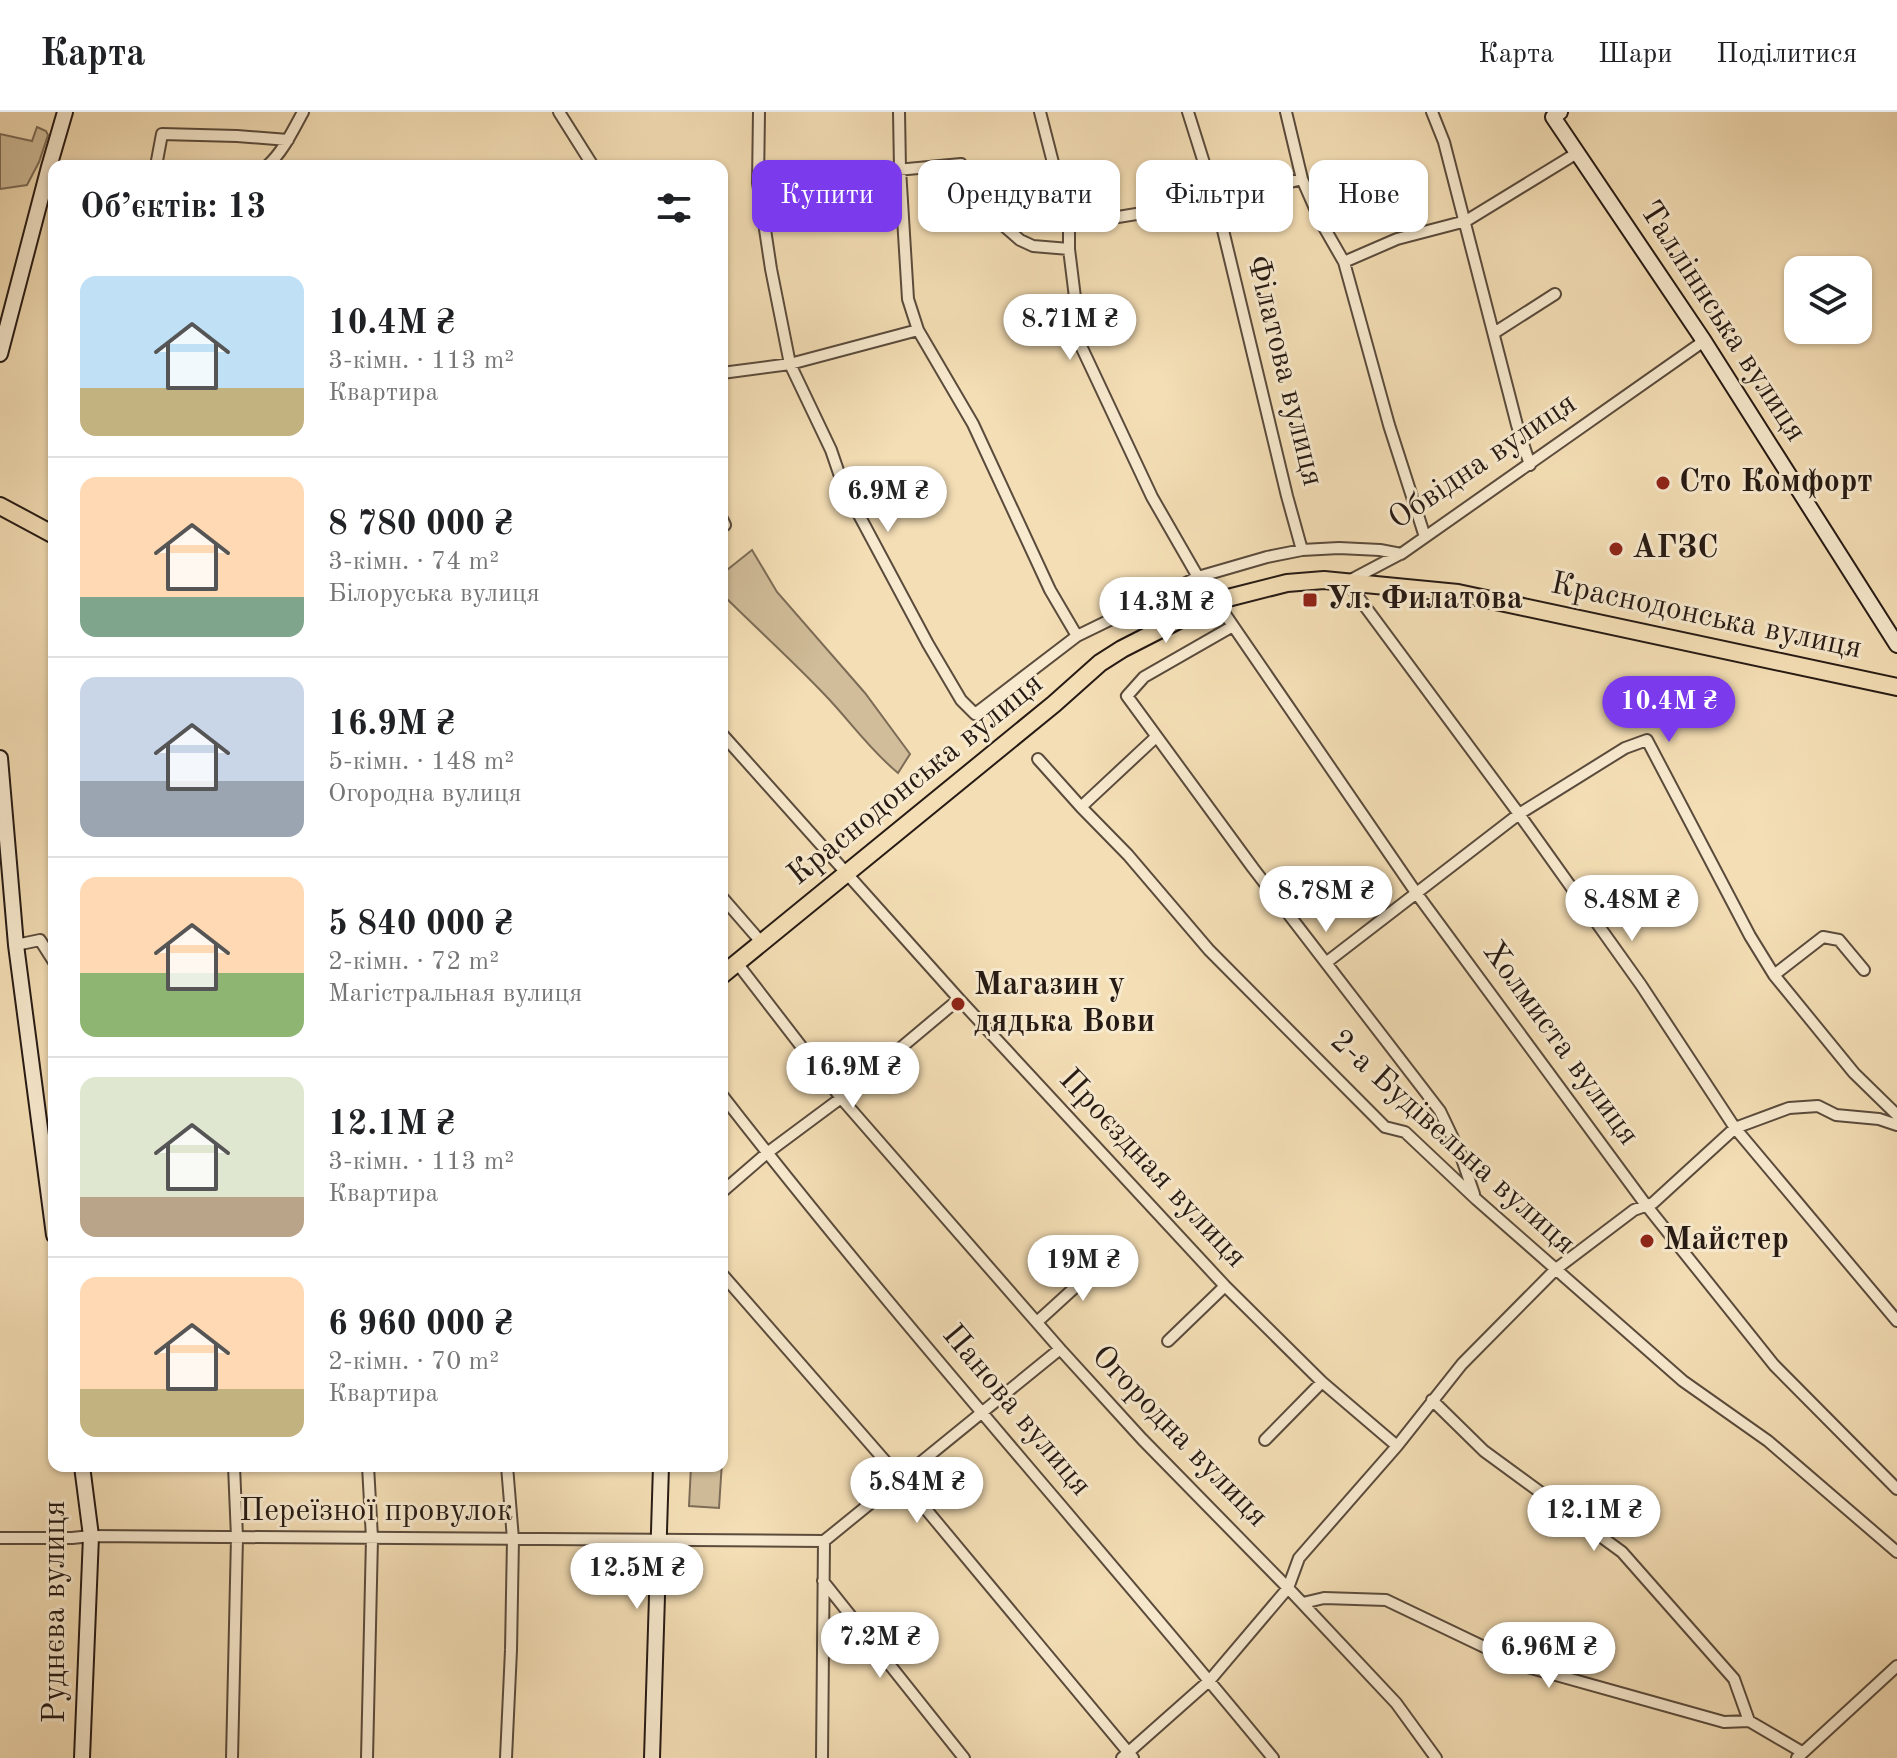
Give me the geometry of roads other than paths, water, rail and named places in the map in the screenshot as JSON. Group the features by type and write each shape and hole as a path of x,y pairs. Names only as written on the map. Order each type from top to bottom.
{"main road":[{"path":"0,506 48,532"},
{"name":"Краснодонська вулиця","path":"728,970 1100,663 1216,601 1287,583 1324,580 1458,593 1897,687"}],"street":[{"path":"53,160 65,112"},
{"path":"274,160 303,112"},
{"path":"559,112 589,160"},
{"path":"758,160 759,112"},
{"path":"899,112 900,160"},
{"path":"1040,112 1052,160"},
{"name":"Філатова вулиця","path":"1188,112 1203,160"},
{"path":"1286,112 1302,179 1321,222 1344,262 1389,425 1425,537"},
{"path":"1432,112 1444,142 1466,221 1517,425 1530,465"},
{"name":"Талліннська вулиця","path":"1554,114 1704,341 1897,645"},
{"path":"157,160 162,134 288,140"},
{"path":"1344,262 1397,239 1466,221 1577,153"},
{"path":"902,169 961,164 969,187 988,212 1020,240 1033,246 1069,249"},
{"path":"0,354 48,179"},
{"path":"1293,181 1302,179"},
{"path":"902,202 908,299 918,330 973,424 1050,590 1077,636"},
{"path":"765,232 790,364"},
{"path":"1069,232 1081,346 1152,497 1198,577"},
{"name":"Філатова вулиця","path":"1223,232 1302,550"},
{"path":"1494,333 1555,294"},
{"path":"728,372 790,364 918,330"},
{"name":"Обвідна вулиця","path":"790,364 831,450 843,485 928,644 961,700 975,714 1077,636 1198,577 1302,550 1339,548 1401,554 1704,341"},
{"path":"1401,554 1347,582 1641,985 1735,1128 1897,1321"},
{"name":"Холмиста вулиця","path":"1216,601 1417,894 1646,1205 1774,1365 1897,1489"},
{"path":"1233,626 1144,677 1127,696 1253,868 1440,1111 1460,1153 1476,1199"},
{"path":"1081,807 1156,737"},
{"path":"1327,962 1519,814 1625,748 1647,740 1750,936 1774,975 1854,1073 1897,1115"},
{"name":"Проєздная вулиця","path":"728,741 959,999 1225,1286 1322,1382 1397,1446"},
{"path":"0,758 16,945 48,1189"},
{"name":"2-а Будівельна вулиця","path":"1038,759 1128,855 1209,950 1385,1127 1405,1132 1476,1199 1683,1381 1768,1441 1897,1552"},
{"path":"728,904 762,943"},
{"path":"1774,975 1823,937 1839,940 1864,970"},
{"path":"16,945 40,940 48,953"},
{"name":"Огородна вулиця","path":"737,963 841,1098 1060,1349 1142,1439 1396,1703 1436,1758"},
{"path":"728,1187 959,999"},
{"name":"Панова вулиця","path":"728,1103 981,1411 1273,1758"},
{"path":"728,1281 900,1478 1128,1756 1210,1680 1288,1588 1299,1558 1397,1446 1462,1364 1556,1269 1634,1210 1653,1203 1735,1128 1789,1108 1818,1106 1836,1115 1879,1119 1897,1125"},
{"path":"1037,1322 1106,1259"},
{"path":"1168,1341 1225,1286"},
{"path":"822,1758 824,1541 1060,1349"},
{"path":"1265,1440 1322,1382"},
{"path":"1432,1400 1484,1451 1622,1552 1734,1679 1749,1721 1799,1755 1897,1666"},
{"name":"Руднєва вулиця","path":"82,1758 91,1536 83,1472"},
{"path":"232,1758 237,1537 234,1472"},
{"path":"367,1758 372,1538 368,1472"},
{"path":"506,1758 513,1539 507,1472"},
{"path":"652,1758 661,1472"},
{"name":"Переїзної провулок","path":"0,1538 824,1541"},
{"path":"823,1581 964,1758"},
{"path":"1303,1603 1324,1598 1386,1600 1524,1666 1724,1722 1749,1721"}],"place":[{"name":"Сто Комфорт","path":"1663,483"},
{"name":"АГЗС","path":"1616,549"},
{"name":"Ул. Филатова","path":"1310,600"},
{"name":"Магазин у дядька Вови","path":"958,1004"},
{"name":"Майстер","path":"1647,1241"}]}
